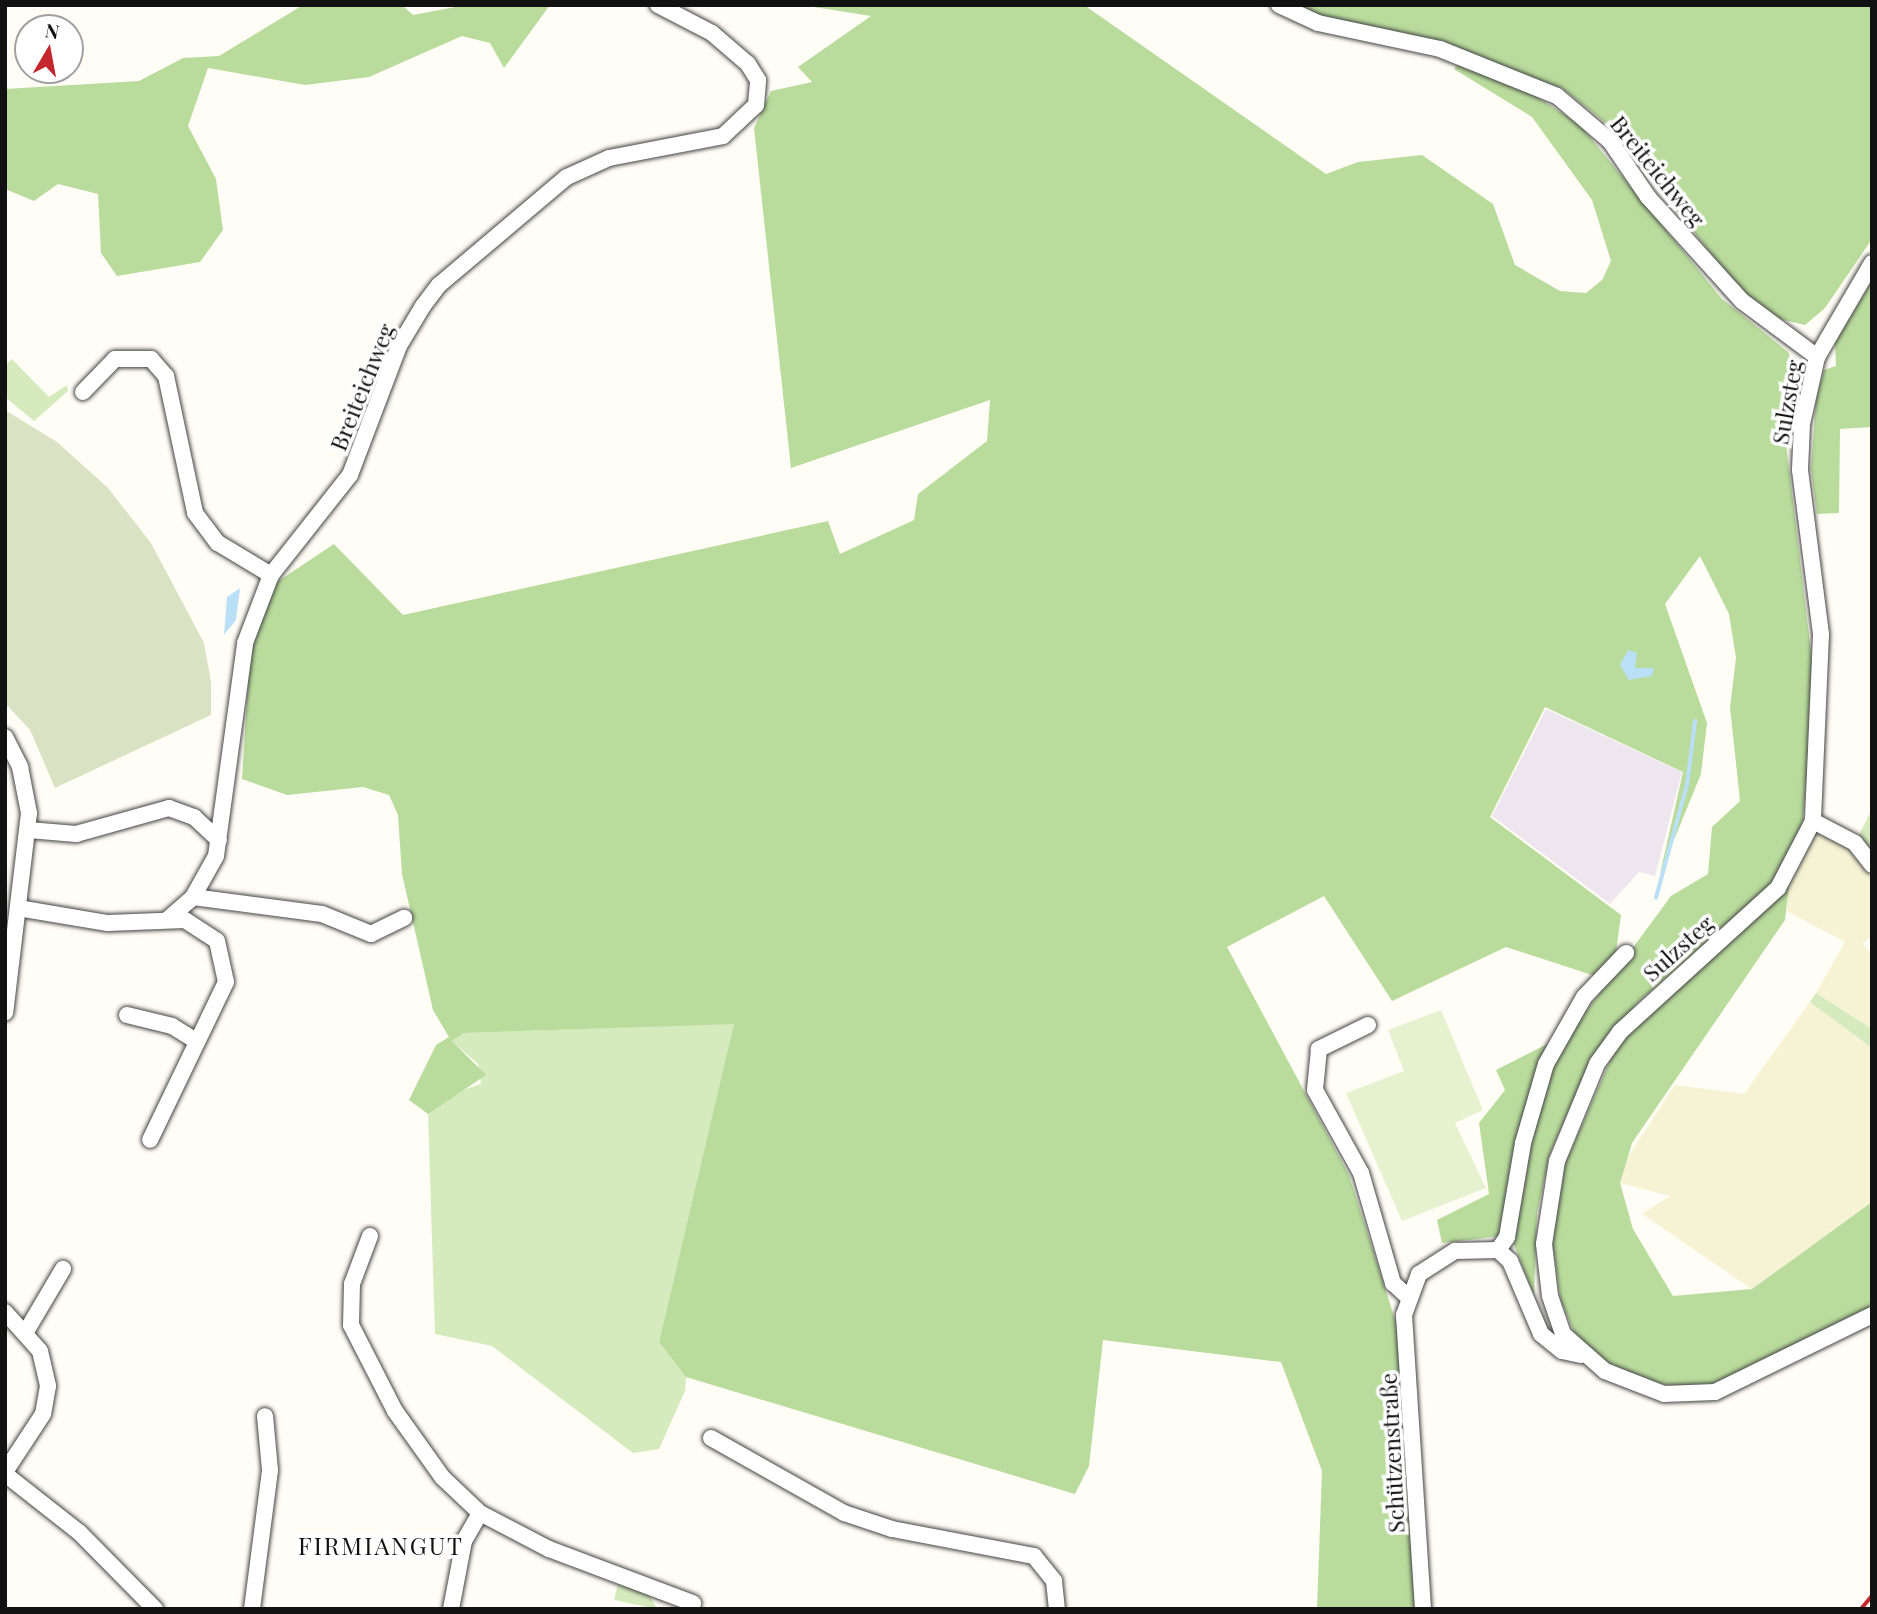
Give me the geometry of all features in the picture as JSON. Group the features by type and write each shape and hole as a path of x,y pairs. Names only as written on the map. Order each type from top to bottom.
{"street":[{"name":"Breiteichweg","path":"168,919 193,897 209,875 219,840 245,643 271,575 350,475 399,346 439,285 566,177 632,152 723,136 756,105 758,80 748,64 712,33 658,5"},
{"name":"Breiteichweg","path":"1279,5 1318,23 1440,49 1557,96 1610,141 1648,197 1732,292 1817,357"},
{"name":"Sulzsteg","path":"1872,263 1817,357 1800,470 1821,635 1813,821 1789,874 1761,906 1620,1031 1569,1123 1548,1193 1544,1244 1553,1309 1581,1355 1636,1386 1687,1397 1752,1377 1872,1315"},
{"path":"83,392 115,359 150,359 166,376 195,513 218,542 271,575"},
{"path":"5,737 25,783 29,830 13,914 5,1013"},
{"path":"29,830 76,834 169,808 194,817 219,840"},
{"path":"1813,821 1855,843 1872,865"},
{"path":"193,897 321,914 371,934 404,918"},
{"path":"13,914 108,923 168,919 203,927 226,960 217,1007 196,1041 150,1140"},
{"name":"Sulzsteg","path":"1498,1250 1507,1237 1523,1143 1546,1063 1584,997 1626,953"},
{"path":"127,1015 172,1026 196,1041"},
{"path":"1368,1025 1319,1049 1315,1090 1361,1173 1393,1283 1407,1296 1436,1260 1475,1247 1498,1250 1510,1261 1541,1334 1562,1351 1581,1355"},
{"path":"370,1236 349,1304 355,1335 416,1444 480,1513 549,1549 693,1603"},
{"path":"27,1330 63,1269"},
{"name":"Schützenstraße","path":"1407,1296 1423,1609"},
{"path":"5,1312 27,1330 46,1368 47,1403 5,1473 80,1533 155,1609"},
{"path":"252,1609 270,1470 265,1416"},
{"path":"711,1438 844,1513 892,1529 1034,1556 1054,1581 1057,1609"},
{"path":"451,1609 464,1541 480,1513"}],"shaded area":[{"path":"1546,709 1682,772 1655,876 1639,872 1610,904 1492,816"},
{"path":"1813,821 1872,865 1872,936 1862,944 1872,954 1872,1029 1816,993 1845,942 1787,911 1789,874"},
{"path":"1810,1002 1872,1048 1872,1202 1752,1289 1642,1214 1670,1196 1620,1183 1624,1163 1675,1085 1744,1094"}],"green space":[{"path":"303,5 402,5 413,15 466,5 550,5 504,68 490,43 462,36 369,77 305,85 208,68 188,126 216,179 223,230 200,262 117,276 101,253 98,194 58,184 34,201 5,189 5,89 139,81 183,58 219,56"},
{"path":"801,5 1084,5 1326,174 1358,162 1422,155 1493,204 1515,265 1560,291 1586,293 1602,280 1611,261 1592,200 1532,117 1454,69 1459,63 1514,82 1580,125 1722,299 1788,352 1795,365 1785,435 1815,685 1802,829 1791,859 1761,894 1637,1003 1592,1058 1550,1153 1537,1214 1534,1295 1510,1235 1442,1243 1437,1220 1489,1194 1479,1123 1505,1090 1496,1070 1571,1032 1671,896 1708,874 1712,827 1740,801 1730,707 1736,658 1729,614 1700,556 1665,604 1707,723 1701,774 1660,874 1683,772 1545,707 1490,817 1621,915 1616,951 1595,976 1506,947 1392,1001 1324,896 1227,947 1349,1175 1398,1329 1415,1609 1317,1609 1322,1471 1281,1362 1103,1340 1089,1466 1075,1494 686,1377 659,1342 734,1024 464,1033 452,1041 486,1075 428,1114 409,1100 436,1045 449,1037 433,1010 402,874 398,815 389,795 363,787 287,795 242,779 250,652 261,615 274,584 334,544 403,615 828,521 840,554 914,520 918,494 987,441 990,400 791,468 754,128 771,91 812,82 798,67 871,16"},
{"path":"1289,5 1872,5 1872,239 1825,308 1805,325 1780,319 1742,292 1607,124 1562,88 1414,37 1317,20"},
{"path":"1872,281 1872,427 1840,429 1839,513 1817,514 1811,469 1816,400 1824,370 1836,366 1835,342"},
{"path":"12,359 49,397 67,385 68,391 34,421 5,397 5,365"},
{"path":"5,410 57,442 108,488 151,543 204,643 211,682 211,715 55,788 30,730 5,703"},
{"path":"1872,809 1872,865 1855,843"},
{"path":"1789,886 1785,920 1632,1143 1620,1183 1633,1229 1673,1296 1752,1289 1872,1202 1872,1309 1738,1378 1689,1388 1650,1382 1600,1359 1574,1332 1561,1301 1551,1234 1563,1169 1616,1047"},
{"path":"1816,993 1872,1029 1872,1048 1810,1002"},
{"path":"1441,1010 1483,1110 1455,1123 1486,1188 1402,1221 1346,1093 1404,1071 1388,1030"},
{"path":"735,1023 659,1342 686,1377 685,1391 659,1449 633,1453 492,1346 435,1334 428,1114 454,1093 481,1084 478,1064 452,1041 464,1033"},
{"path":"619,1580 647,1590 657,1609 614,1600"}],"water":[{"path":"240,588 236,620 224,635 227,597"},
{"path":"1628,650 1637,653 1635,668 1654,668 1652,676 1629,680 1620,665"}],"waterway":[{"path":"1656,898 1687,785 1695,722"}],"railway":[{"path":"1861,1609 1872,1596"}],"district":[{"name":"FIRMIANGUT","path":"381,1546"}]}
